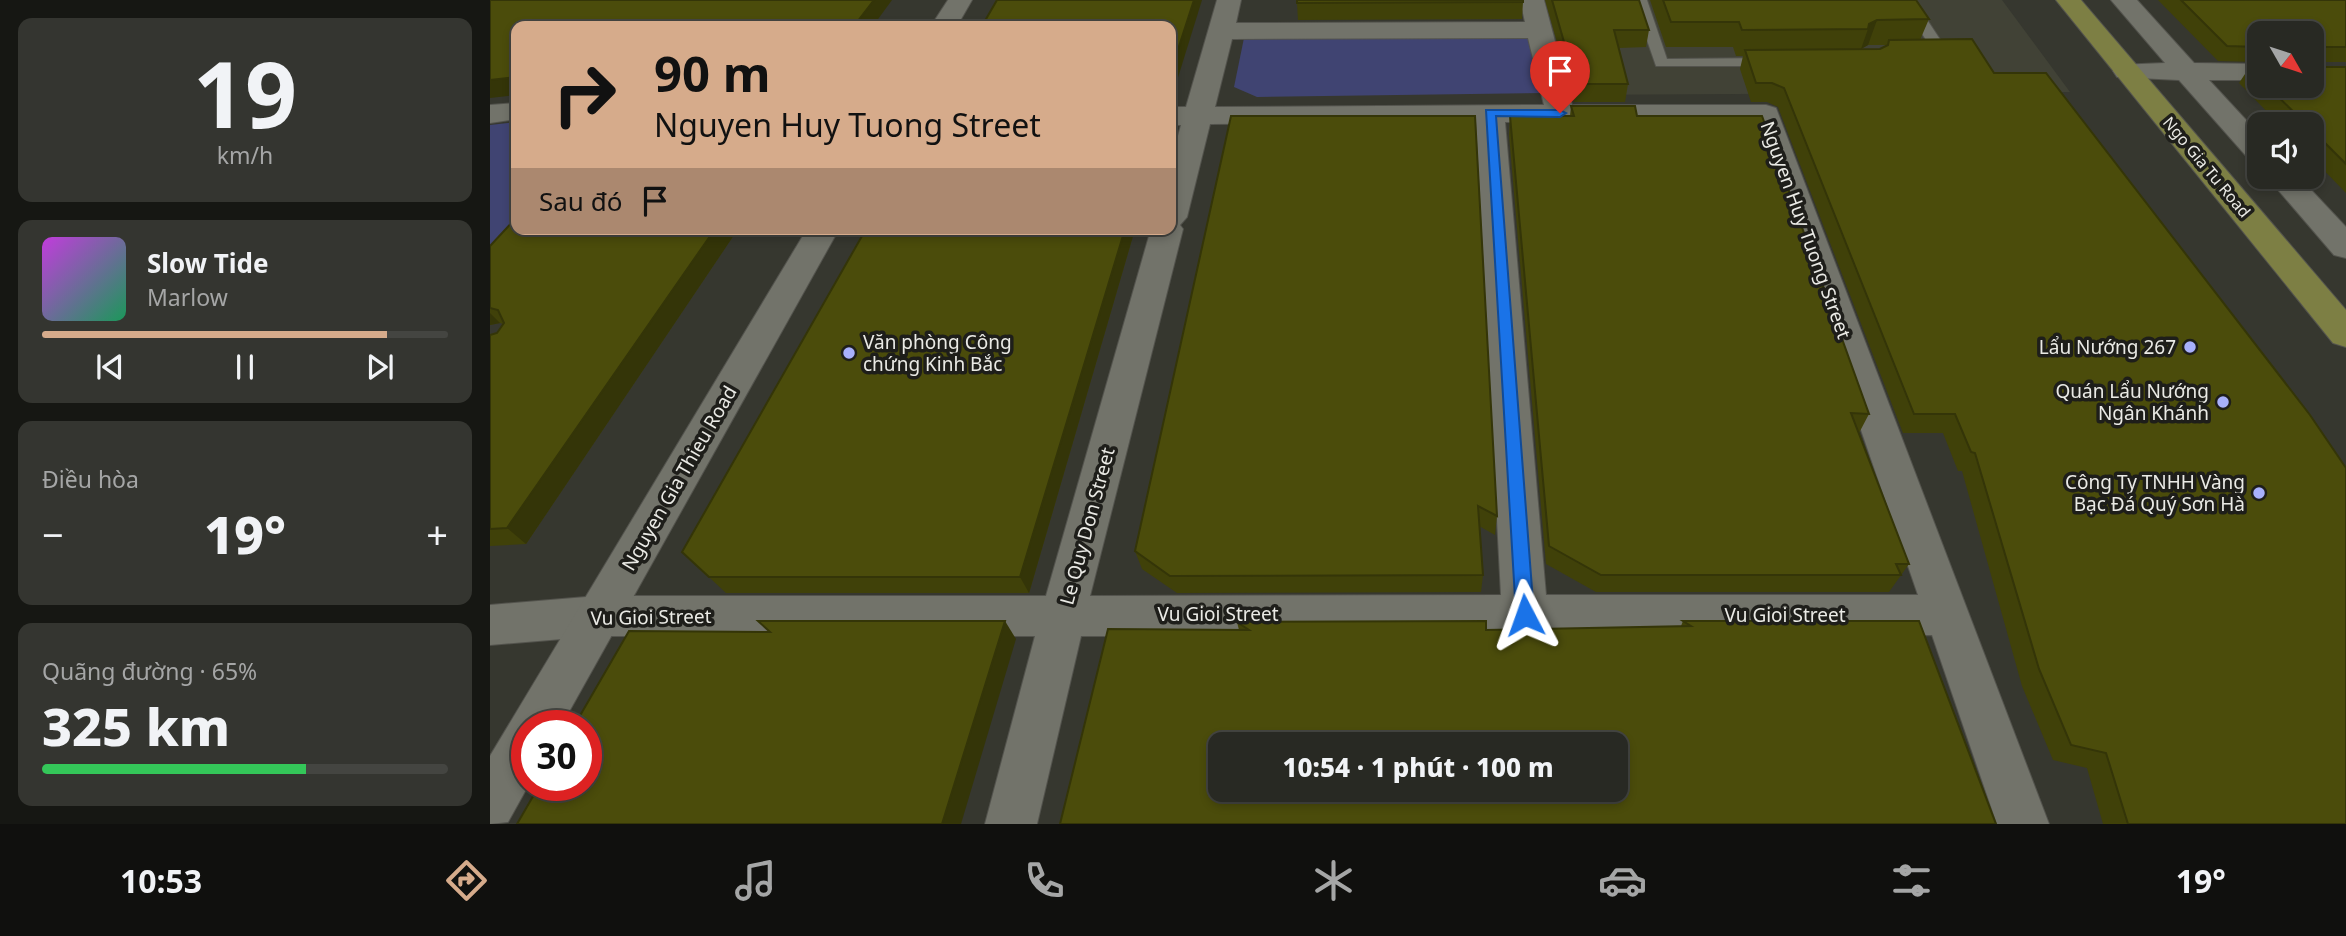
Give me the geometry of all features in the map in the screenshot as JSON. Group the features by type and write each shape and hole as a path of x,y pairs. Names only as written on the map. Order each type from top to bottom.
{"main road":[{"name":"Ngo Gia Tu Road","path":"2068,0 2346,334"}],"street":[{"path":"947,21 960,0"},
{"path":"1176,178 1184,116 1221,31 1229,0"},
{"path":"1532,0 1560,113"},
{"path":"2123,0 2247,139"},
{"path":"1221,31 1540,30"},
{"path":"2127,71 2247,72"},
{"path":"490,114 511,112"},
{"path":"1490,113 1525,615"},
{"name":"Nguyen Huy Tuong Street","path":"1184,116 1766,114 2023,824"},
{"path":"2293,189 2346,247"},
{"name":"Nguyen Gia Thieu Road","path":"544,710 820,235"},
{"name":"Le Quy Don Street","path":"1011,824 1063,614 1165,235"},
{"name":"Vu Gioi Street","path":"490,625 598,616 1946,615"},
{"path":"490,804 511,768"}],"lane":[{"path":"1640,0 1661,63 1780,62"},
{"path":"1904,51 1940,50 1907,0"}],"shaded area":[{"path":"1536,0 2002,0 2070,92 1559,95"},
{"path":"1531,33 1549,93 1257,97 1234,87 1244,38"},
{"path":"511,123 511,223 490,248 490,125"}],"building":[{"path":"490,0 874,0 858,21 511,21 511,78 490,80"},
{"path":"997,0 1194,0 1176,56 1176,21 985,21"},
{"path":"1297,0 1523,0 1523,2 1297,3"},
{"path":"1552,0 1639,0 1649,30 1614,30 1628,84 1576,84"},
{"path":"1663,0 1916,0 1929,19 1877,20 1869,24 1868,29 1742,30 1739,22 1671,22"},
{"path":"2181,0 2346,0 2346,47 2324,47 2324,21 2247,21 2247,47 2227,46"},
{"path":"1972,39 1994,73 2046,73 2310,415 2346,468 2346,824 2128,824 2106,753 2071,745 2039,669 1975,453 1971,452 1955,414 1914,414 1784,88 1772,83 1756,83 1745,50 1880,49 1888,45 1889,40"},
{"path":"2324,67 2346,67 2346,164 2324,142 2324,112 2294,112 2279,98 2324,98"},
{"path":"1571,106 1635,106 1637,116 1762,116 1869,414 1851,413 1909,564 1896,564 1901,575 1601,575 1549,546 1510,116 1574,116"},
{"path":"1231,116 1475,116 1497,516 1478,506 1483,575 1170,576 1135,551"},
{"path":"511,223 511,235 711,235 507,528 490,529 490,335 497,333 504,323 498,310 490,308 490,246"},
{"path":"863,235 1123,235 1020,577 709,577 682,552"},
{"path":"758,621 1005,621 942,824 517,824 530,801 602,801 602,710 583,710 629,631 770,632"},
{"path":"1486,621 1486,630 1691,626 1683,621 1919,621 1996,824 1060,824 1108,629 1249,630 1237,622"}],"place":[{"name":"Lẩu Nướng 267","path":"2190,347"},
{"name":"Văn phòng Công chứng Kinh Bắc","path":"849,353"},
{"name":"Quán Lẩu Nướng Ngân Khánh","path":"2223,402"},
{"name":"Công Ty TNHH Vàng Bạc Đá Quý Sơn Hà","path":"2259,493"}],"route":[{"path":"1525,615 1490,113 1560,113"}]}
